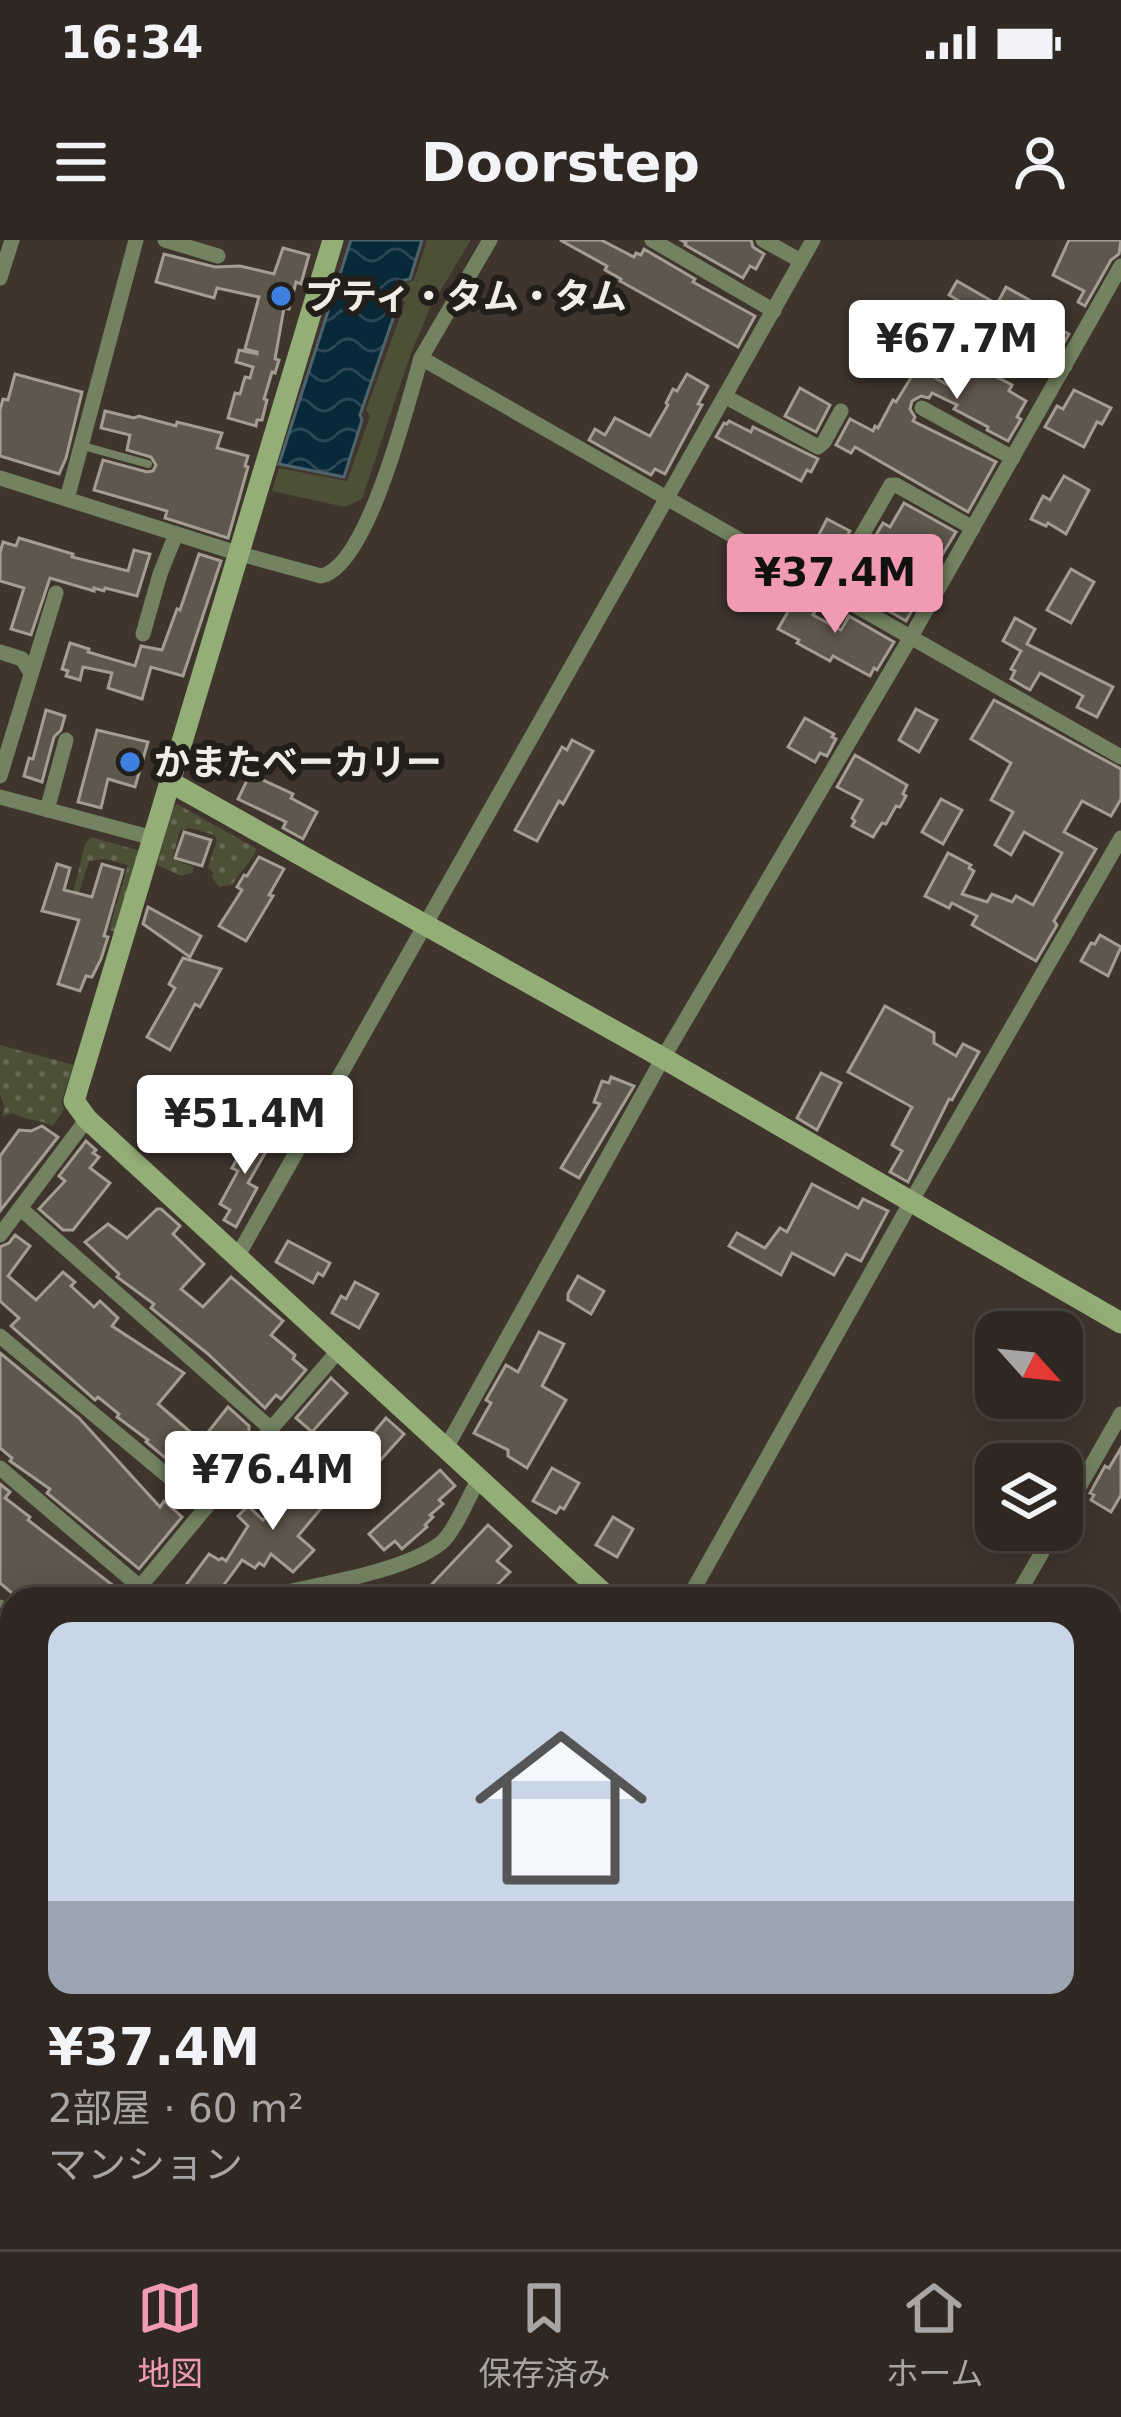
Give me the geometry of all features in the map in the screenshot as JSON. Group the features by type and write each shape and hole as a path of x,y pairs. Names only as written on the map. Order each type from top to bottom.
{"street":[{"path":"0,278 12,240"},
{"path":"67,499 136,240"},
{"path":"164,240 218,256"},
{"path":"333,240 76,1091 76,1106 597,1587"},
{"path":"0,478 321,576 338,569 380,495 421,358 490,240"},
{"path":"652,240 774,311"},
{"path":"763,240 801,262"},
{"path":"237,1257 813,240"},
{"path":"446,1448 663,1058 912,635 1121,266"},
{"path":"985,324 1065,366"},
{"path":"421,358 1121,757"},
{"path":"726,397 818,447 841,411"},
{"path":"922,408 1013,458"},
{"path":"830,590 891,485 973,529"},
{"path":"142,634 176,534"},
{"path":"0,776 56,592"},
{"path":"0,652 22,659 31,673"},
{"path":"47,810 66,740"},
{"path":"170,782 663,1058 1121,1323"},
{"path":"0,797 153,838"},
{"path":"695,1587 1121,838"},
{"path":"0,1235 86,1119"},
{"path":"20,1208 271,1429"},
{"path":"0,1336 206,1508"},
{"path":"140,1587 340,1349"},
{"path":"1083,1480 1121,1414"},
{"path":"0,1468 129,1587"},
{"path":"307,1587 377,1570 442,1542 479,1479"},
{"path":"1023,1587 1043,1551"}],"lane":[{"path":"82,446 148,464"}],"green space":[{"path":"427,240 471,240 430,308 411,353 362,499 345,507 272,491 279,468 347,481 370,417 366,410 405,303 400,296 404,284 414,280"},
{"path":"177,804 257,849 232,885 219,887 208,868 217,840 214,835 190,828 180,831 172,859 194,867 193,872 181,876 157,865"},
{"path":"91,837 140,851 116,932 109,930 128,865 89,861 78,896 73,893"},
{"path":"0,1045 74,1065 61,1102 64,1109 53,1126 13,1113 2,1116"}],"water":[{"path":"351,240 422,240 410,279 401,281 394,298 399,301 344,477 279,464"}],"building":[{"path":"560,240 601,240 634,257 644,249 755,316 738,347 620,281 605,270 607,266"},
{"path":"681,240 751,240 764,254 756,269 750,266 743,278"},
{"path":"1069,240 1121,240 1119,254 1085,306 1078,302 1084,291 1053,275"},
{"path":"283,248 309,255 301,284 296,282 289,309 284,308 275,359 279,360 264,399 262,420 256,426 228,418 235,393 240,394 253,367 236,362 239,350 257,354 245,349 259,297 217,288 214,298 156,282 164,254 215,267 240,266 274,274"},
{"path":"957,281 997,304 1006,287 1049,311 1044,320 1069,334 1060,350 989,313 975,317 976,331 1008,350 995,376 1012,385 1009,391 1026,401 1008,441 932,393 912,401 913,421 996,462 968,512 855,447 851,453 836,445 850,419 873,431 878,428 917,368 950,386 965,356 943,340 963,303 949,295"},
{"path":"15,374 82,392 59,474 0,456 0,410"},
{"path":"687,374 708,386 665,474 655,469 651,475 589,440 595,429 605,435 615,418 650,436 673,389 677,391"},
{"path":"800,388 830,405 816,432 785,416"},
{"path":"1074,390 1111,408 1084,447 1045,427"},
{"path":"105,411 222,433 217,448 248,456 228,538 165,518 167,511 94,490 103,460 147,472 156,465 151,457 127,450 130,435 101,428"},
{"path":"729,421 751,432 753,427 818,459 801,481 716,437"},
{"path":"1064,476 1089,490 1066,534 1031,519 1043,496 1050,500"},
{"path":"904,503 956,532 930,575 899,558 884,586 916,603 906,621 846,586 883,523 890,527"},
{"path":"827,519 850,531 825,575 808,565"},
{"path":"19,538 128,571 134,550 150,554 137,596 105,588 94,591 50,578 31,635 11,629 24,588 0,581 3,542 16,546"},
{"path":"199,554 221,561 183,676 151,667 142,699 108,688 112,673 83,667 80,680 66,676 68,671 62,669 70,643 135,666 141,646 162,650"},
{"path":"1071,569 1094,582 1071,623 1047,610"},
{"path":"801,589 821,600 813,615 841,630 849,616 894,642 877,670 870,676 833,656 830,661 778,629"},
{"path":"1015,618 1035,629 1027,644 1113,687 1097,717 1077,707 1083,696 1040,673 1030,690 1011,679 1021,651 1003,641"},
{"path":"994,700 1121,769 1121,799 1111,816 1082,801 1064,832 1096,849 1036,961 972,925 977,916 925,896 948,853 974,871 962,894 987,902 992,894 1012,902 1016,896 1033,905 1062,853 1024,832 1011,855 995,845 1013,812 991,800 1011,763 971,739"},
{"path":"916,709 937,720 919,752 899,740"},
{"path":"46,710 65,716 42,782 24,776"},
{"path":"805,718 836,739 827,756 820,753 815,762 788,747"},
{"path":"97,730 148,742 135,787 108,779 101,808 78,802"},
{"path":"572,740 593,751 537,841 515,830 562,747 567,750"},
{"path":"855,755 907,785 900,807 896,806 873,837 852,826 862,800 837,787"},
{"path":"250,774 293,794 291,798 317,812 303,839 283,828 286,822 238,799"},
{"path":"941,799 962,810 943,844 922,832"},
{"path":"184,832 211,840 202,866 175,858"},
{"path":"259,857 284,869 246,941 219,926 242,890 237,887"},
{"path":"57,864 70,868 64,890 92,897 102,864 123,870 101,959 80,991 58,984 79,920 42,911"},
{"path":"148,907 201,936 190,957 143,924"},
{"path":"1100,935 1121,947 1108,976 1081,961"},
{"path":"183,958 221,969 170,1050 147,1037 175,988 169,984"},
{"path":"885,1006 934,1033 934,1043 956,1056 963,1044 979,1052 949,1099 908,1182 890,1172 902,1151 892,1145 912,1107 848,1072"},
{"path":"821,1073 841,1083 817,1130 797,1118"},
{"path":"611,1077 634,1086 579,1178 561,1168 600,1104 594,1102 602,1081 609,1083"},
{"path":"42,1126 58,1137 0,1211 0,1156 19,1130"},
{"path":"252,1130 272,1141 248,1183 257,1188 236,1227 224,1220 230,1210 220,1204"},
{"path":"86,1141 99,1157 90,1168 110,1183 73,1230 63,1230 39,1209 65,1181 59,1176"},
{"path":"812,1184 858,1208 863,1199 888,1211 861,1261 846,1254 834,1275 792,1253 781,1275 729,1246 737,1233 765,1248 780,1228 787,1232"},
{"path":"157,1209 180,1226 173,1234 204,1264 181,1289 203,1307 231,1277 283,1321 271,1335 306,1370 281,1399 276,1395 265,1408 151,1308 154,1304 117,1277 85,1242 108,1224 127,1238"},
{"path":"15,1235 30,1246 8,1276 36,1300 63,1272 94,1307 100,1301 118,1318 112,1326 184,1373 158,1404 201,1441 228,1407 249,1426 249,1437 203,1489 11,1326 19,1318 0,1301 0,1247"},
{"path":"288,1241 330,1263 323,1276 318,1273 313,1283 276,1262"},
{"path":"578,1276 604,1291 591,1314 568,1300"},
{"path":"355,1282 378,1294 359,1328 332,1313"},
{"path":"539,1332 564,1344 542,1386 566,1400 527,1468 508,1456 508,1450 474,1433 506,1365 518,1372"},
{"path":"0,1353 79,1418 160,1507 164,1501 182,1517 139,1569 0,1448"},
{"path":"331,1378 347,1393 312,1432 296,1418"},
{"path":"386,1418 404,1434 377,1464 360,1449"},
{"path":"1121,1448 1121,1495 1111,1512 1091,1500 1094,1495 1090,1493"},
{"path":"328,1457 349,1475 298,1536 314,1550 293,1572 271,1554 264,1566 259,1563 255,1568 242,1560 222,1587 186,1585 209,1554 226,1561 248,1526 238,1516 248,1506 263,1520 271,1512 277,1518"},
{"path":"552,1468 579,1483 564,1509 556,1513 533,1501"},
{"path":"440,1470 455,1486 439,1500 443,1504 430,1515 427,1527 402,1549 395,1541 384,1550 369,1534"},
{"path":"0,1484 10,1492 5,1498 28,1520 115,1587 5,1587 0,1583"},
{"path":"613,1517 633,1529 617,1557 596,1545"},
{"path":"488,1525 511,1546 497,1561 510,1572 497,1587 429,1587"}],"place":[{"name":"プティ・タム・タム","path":"281,296"},
{"name":"かまたベーカリー","path":"130,762"}]}
